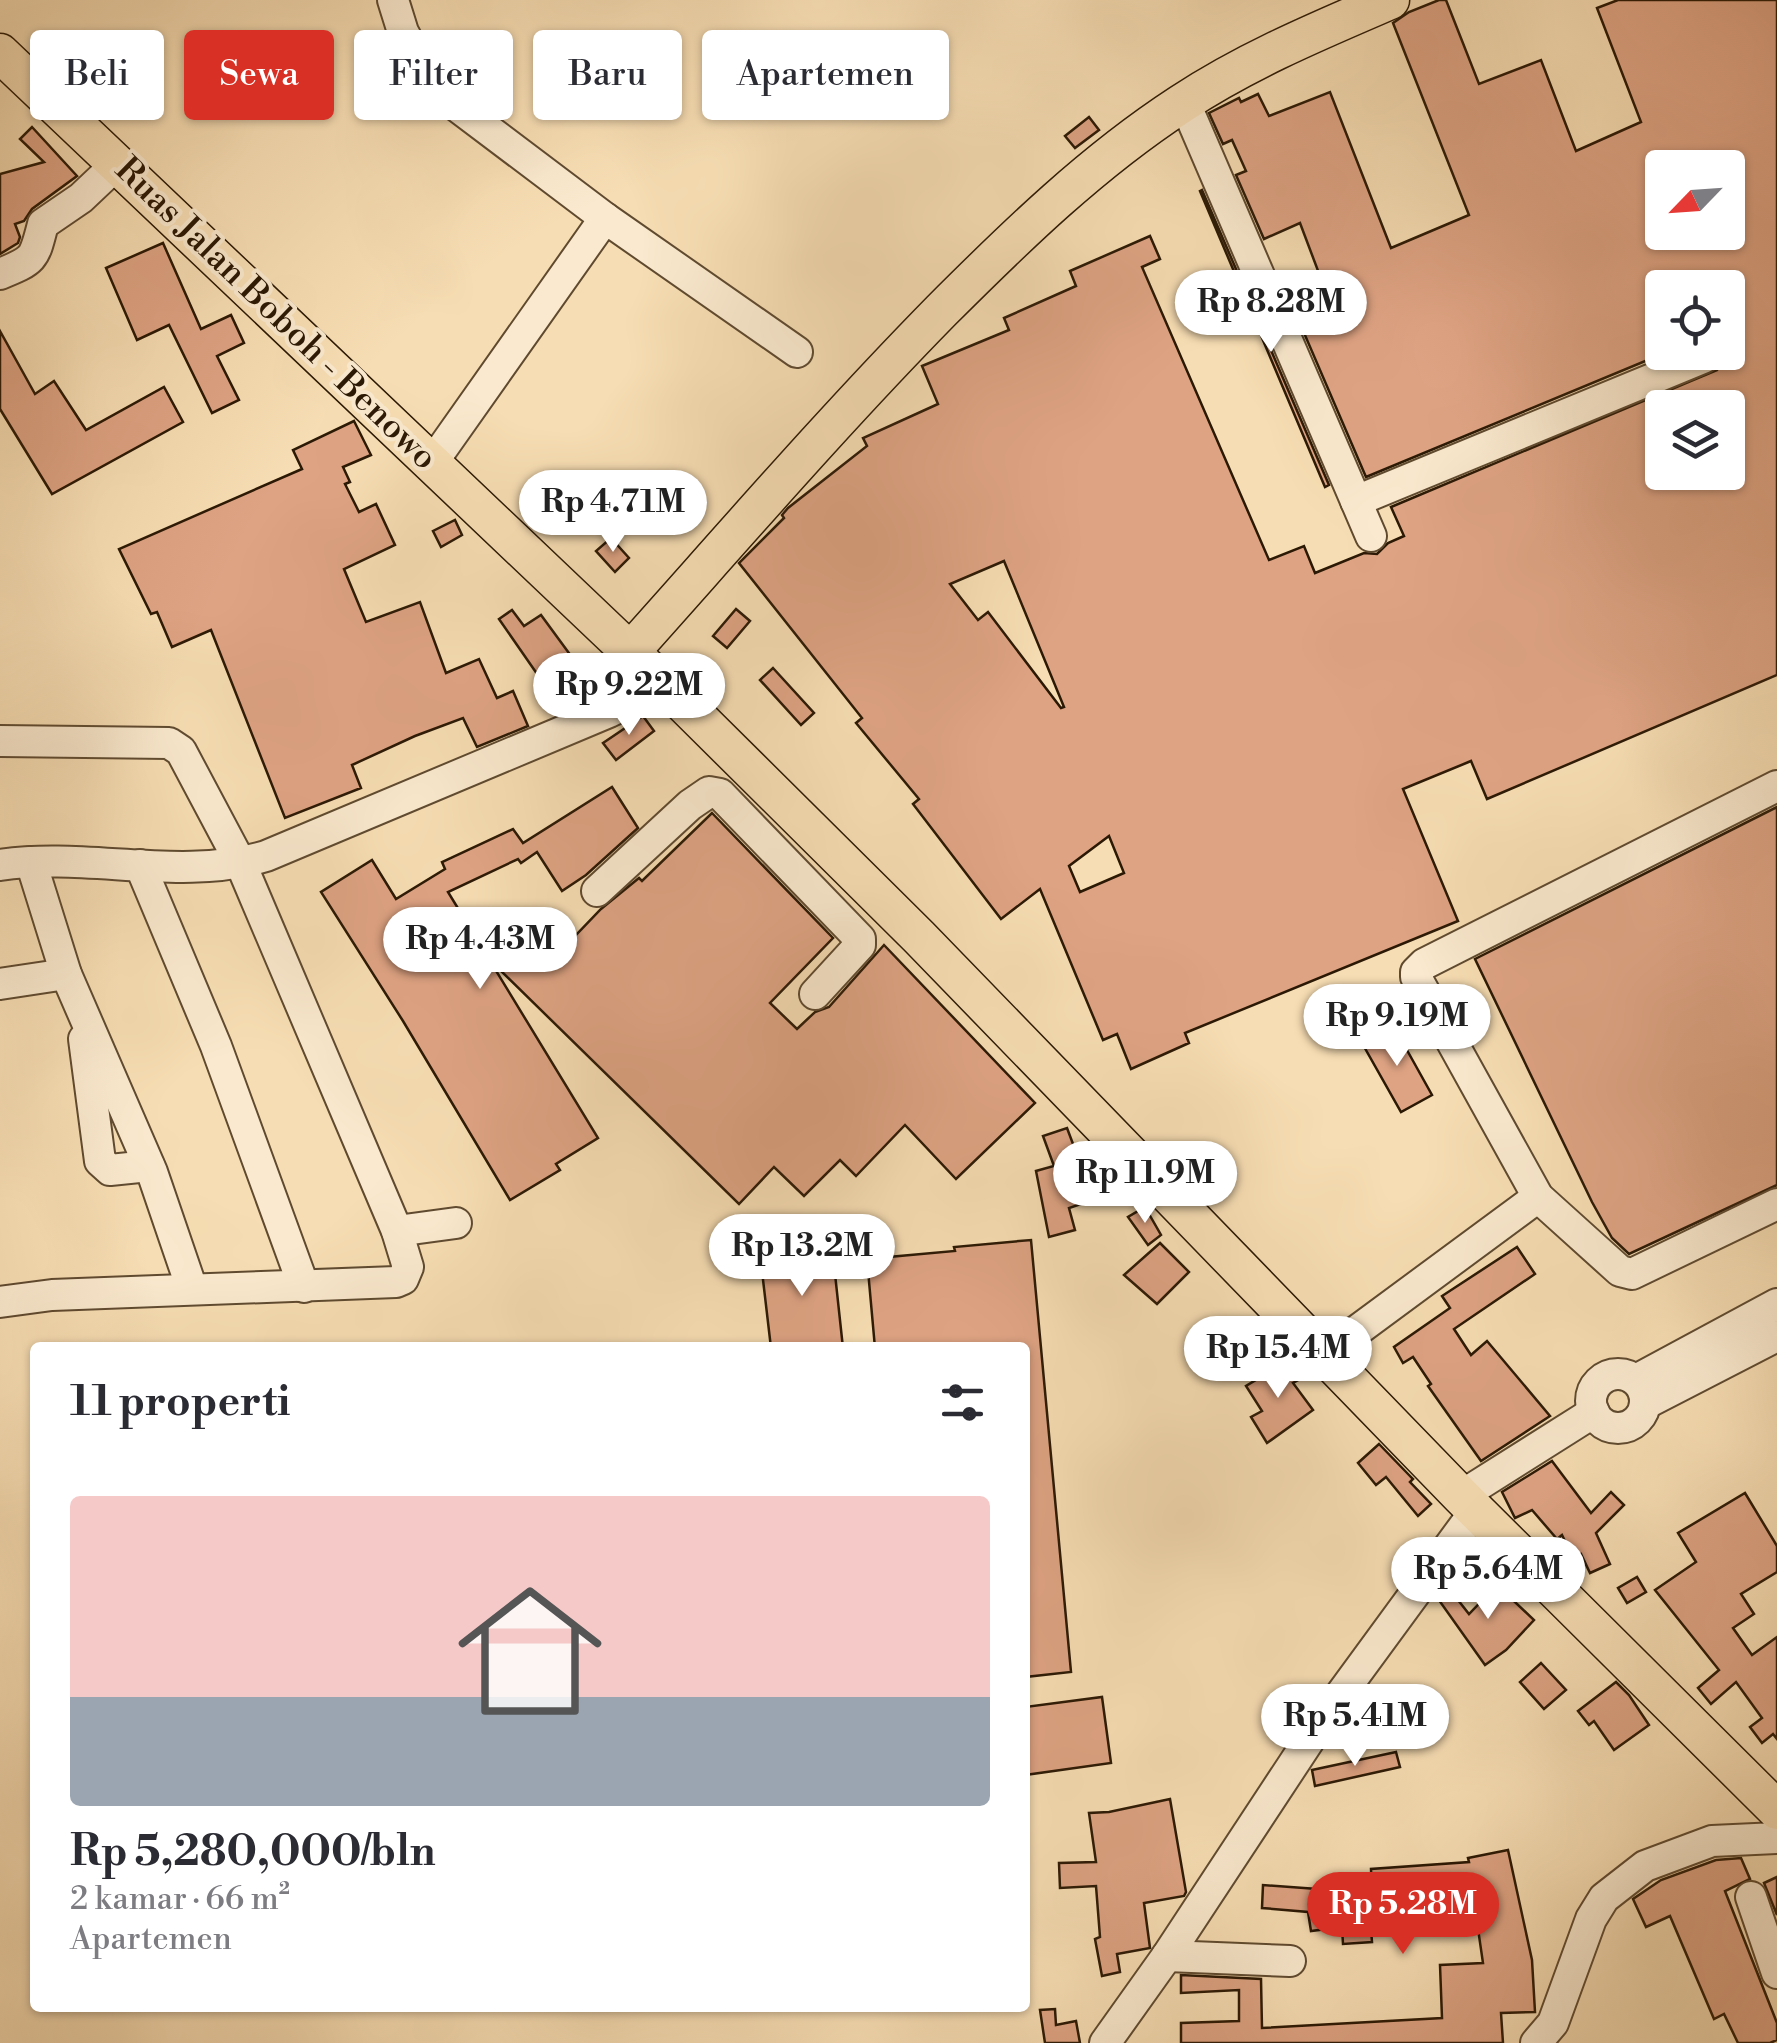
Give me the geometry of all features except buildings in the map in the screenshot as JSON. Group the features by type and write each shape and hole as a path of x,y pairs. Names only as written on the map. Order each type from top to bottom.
{"main road":[{"path":"630,652 868,386 1000,252 1115,150 1184,102 1262,57 1390,0"},
{"name":"Ruas Jalan Boboh - Benowo","path":"0,54 665,685 745,790 1024,1046 1469,1503 1777,1810"}],"street":[{"path":"393,0 403,32 434,89 605,218 797,352"},
{"path":"1184,102 1371,536"},
{"path":"0,274 35,256 43,224 90,191 118,163"},
{"path":"432,464 605,218"},
{"path":"1356,500 1674,370"},
{"path":"0,865 31,862 193,868 241,864 609,712 665,685"},
{"path":"0,741 174,744 241,864 397,1230 408,1267 403,1279 304,1287 52,1294 0,1302"},
{"path":"1777,786 1424,964 1416,972 1418,987 1538,1197 1628,1274 1777,1204"},
{"path":"596,891 690,805 710,792 745,790 860,939 860,945 815,994"},
{"path":"31,862 66,974 150,1166 192,1289"},
{"path":"140,865 216,1046 304,1287"},
{"path":"0,984 66,974"},
{"path":"81,1008 100,1162 110,1170 150,1166"},
{"path":"1324,1355 1538,1197"},
{"path":"397,1230 456,1223"},
{"path":"1640,1392 1777,1304"},
{"path":"1640,1392 1777,1336"},
{"path":"1617,1374 1640,1392 1642,1414 1628,1426 1608,1426 1594,1412 1593,1392 1606,1376 1617,1374"},
{"path":"1105,2043 1469,1503 1594,1412"},
{"path":"1536,2043 1553,2023 1591,1919 1604,1898 1645,1866 1712,1841 1777,1838"},
{"path":"1751,1897 1777,1972"},
{"path":"1167,1956 1290,1960"}]}
